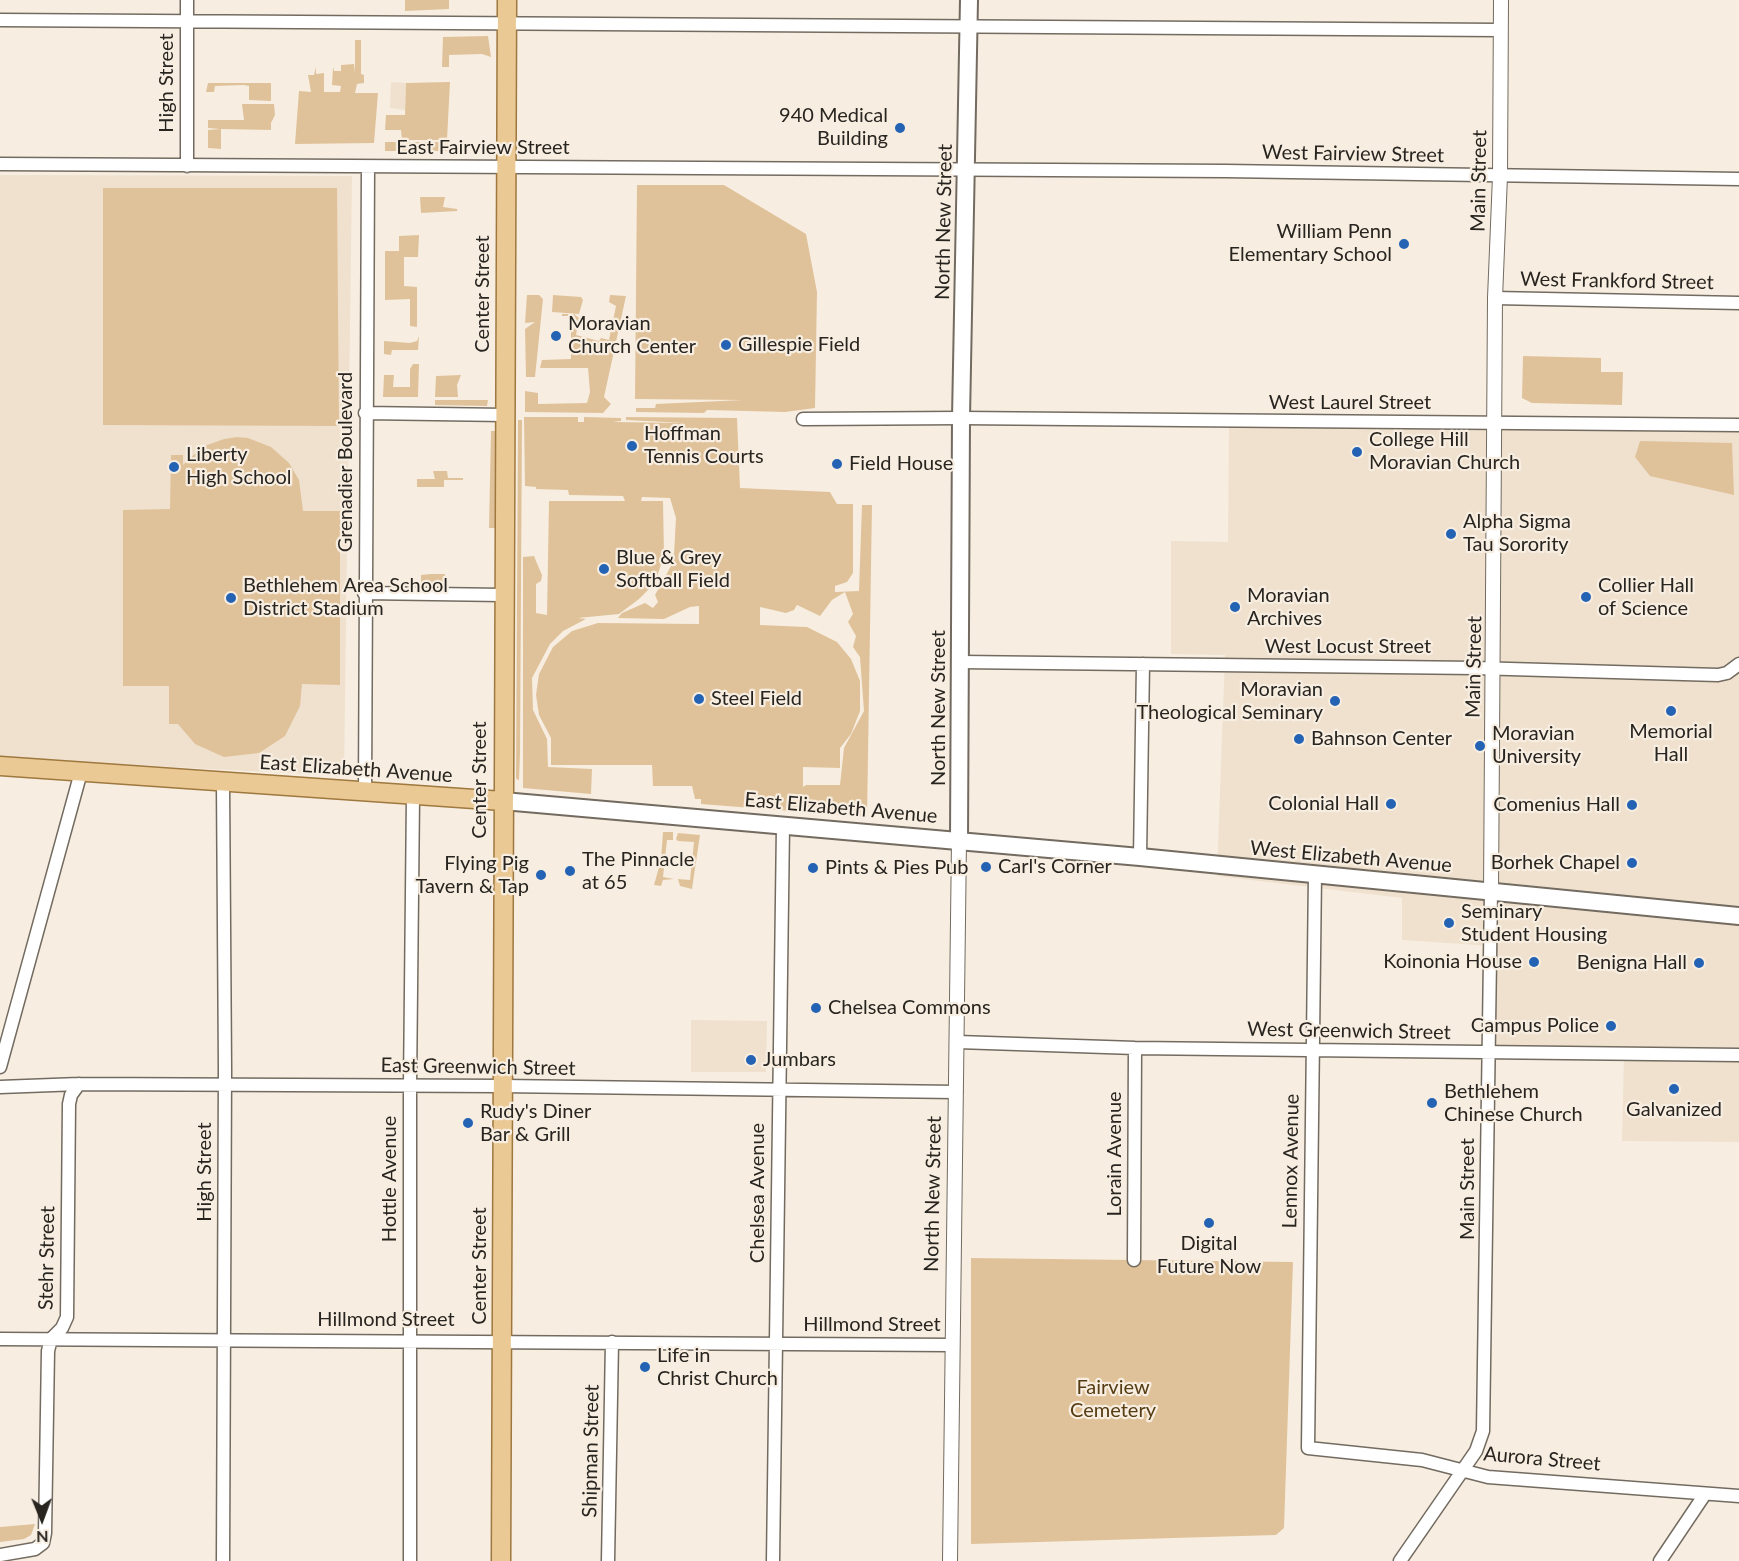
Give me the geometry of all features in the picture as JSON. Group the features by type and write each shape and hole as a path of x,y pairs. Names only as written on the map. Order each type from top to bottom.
{"main road":[{"name":"Center Street","path":"501,1561 507,0"},
{"name":"North New Street","path":"960,840 961,418 969,0"},
{"name":"East Elizabeth Avenue","path":"0,766 503,801 960,840"},
{"name":"West Elizabeth Avenue","path":"960,840 1739,916"}],"street":[{"name":"High Street","path":"187,0 187,166"},
{"name":"Main Street","path":"1400,1561 1476,1451 1483,1431 1485,1410 1494,668 1495,298 1500,176 1501,0"},
{"path":"0,20 1500,30"},
{"name":"East Fairview Street","path":"0,164 966,170"},
{"name":"Grenadier Boulevard","path":"365,792 364,593 368,167"},
{"name":"West Fairview Street","path":"966,170 1739,179"},
{"name":"West Frankford Street","path":"1495,298 1739,303"},
{"path":"365,413 505,415"},
{"name":"West Laurel Street","path":"803,419 961,418 1739,425"},
{"path":"364,593 503,596"},
{"name":"West Locust Street","path":"961,662 1494,668 1718,675 1736,667"},
{"path":"1140,857 1143,664"},
{"path":"0,1067 81,772"},
{"name":"High Street","path":"223,783 225,1086 223,1561"},
{"name":"Hottle Avenue","path":"410,1561 409,1339 413,796"},
{"name":"Chelsea Avenue","path":"772,1561 783,826"},
{"name":"North New Street","path":"950,1561 951,1345 960,840"},
{"name":"Lennox Avenue","path":"1308,1448 1315,874"},
{"name":"West Greenwich Street","path":"958,1042 1136,1048 1739,1055"},
{"name":"Lorain Avenue","path":"1134,1260 1136,1048"},
{"name":"East Greenwich Street","path":"0,1087 79,1084 502,1086 956,1092"},
{"name":"Stehr Street","path":"0,1555 15,1557 36,1549 43,1543 45,1533 48,1351 51,1339 62,1328 67,1317 69,1104 71,1095 79,1084"},
{"name":"Hillmond Street","path":"0,1339 409,1339 777,1345 951,1345"},
{"name":"Shipman Street","path":"608,1561 612,1342"},
{"name":"Aurora Street","path":"1308,1448 1387,1455 1462,1469 1488,1477 1739,1496"},
{"path":"1660,1561 1705,1494"}],"shaded area":[{"path":"391,82 406,83 405,110 390,108"},
{"name":"Liberty High School","path":"0,175 352,176 344,776 0,758"},
{"name":"Moravian University","path":"1229,421 1739,425 1739,1142 1622,1141 1624,1055 1488,1052 1492,946 1402,940 1402,898 1217,876 1225,655 1171,654 1171,541 1228,542"},
{"path":"691,1020 767,1021 766,1072 691,1072"}],"green space":[{"path":"405,0 449,0 449,9 405,11"},
{"path":"488,36 491,57 482,54 449,55 449,67 442,67 443,37"},
{"path":"355,40 361,40 361,74 364,75 364,83 357,84 355,93 378,93 374,143 295,144 299,91 311,92 308,75 314,75 316,67 316,74 324,73 324,92 340,92 341,86 332,85 333,67 334,71 341,71 341,65 354,64 355,73"},
{"path":"450,82 447,140 402,140 401,130 385,130 386,115 405,115 406,83"},
{"path":"208,83 271,83 271,101 249,100 249,86 244,85 215,86 214,92 206,92"},
{"path":"242,104 274,104 275,115 271,123 271,130 221,129 221,149 208,148 208,130 220,129 208,128 208,120 244,120"},
{"path":"385,142 447,142 453,151 385,151"},
{"name":"Gillespie Field","path":"637,185 724,185 806,234 817,292 815,408 785,412 707,410 704,413 636,412 636,408 655,408 656,404 743,400 635,399"},
{"path":"103,188 337,188 339,426 103,425"},
{"path":"420,197 445,197 443,207 457,209 457,211 421,213"},
{"path":"419,235 418,257 404,257 404,286 417,287 417,327 410,326 410,299 385,300 385,251 399,251 399,236"},
{"path":"527,295 539,295 543,299 535,377 526,377 525,329 535,322 525,323"},
{"path":"553,295 581,297 583,300 579,314 552,312"},
{"path":"610,295 626,296 604,397 611,404 603,413 525,412 525,391 538,393 538,404 587,403 590,392 588,368 540,368 542,360 571,359 571,316 562,316 562,314 574,314 579,318 576,335 599,341 601,338 609,340 616,306 609,302"},
{"path":"419,336 418,350 392,350 391,355 384,354 384,341 410,343 417,341"},
{"path":"1523,356 1601,358 1601,372 1623,372 1622,405 1532,403 1522,398"},
{"path":"413,364 419,364 418,397 383,397 384,375 394,375 393,387 410,387 410,369"},
{"path":"461,375 457,385 458,397 435,397 436,376"},
{"path":"435,400 488,400 487,406 435,405"},
{"path":"524,417 578,417 578,422 584,422 584,417 621,418 621,421 612,422 685,423 626,420 626,417 737,418 740,488 830,492 837,504 853,504 853,573 847,582 835,586 835,592 859,591 862,505 872,505 867,817 701,804 701,799 695,799 692,786 653,786 652,765 551,765 551,738 539,715 536,695 539,674 553,647 572,631 598,623 699,624 699,606 690,607 664,619 618,618 622,613 645,603 653,608 658,602 655,595 671,566 674,554 676,518 670,498 642,497 641,501 663,501 664,555 655,583 619,614 578,618 586,619 563,631 550,644 532,678 533,710 547,739 548,767 592,769 591,794 523,788 523,557 534,556 542,575 541,581 536,584 536,613 547,615 549,501 625,501 623,496 569,495 568,490 536,489 536,487 525,486","holes":["845,592 853,614 848,622 856,636 853,647 860,657 864,711 844,748 840,785 806,785 803,787 803,767 840,768 840,748 851,734 860,711 860,681 851,659 837,642 807,627 760,625 760,607 786,613 794,610 797,605 820,616 832,600"]},
{"path":"518,420 522,420 519,780 516,778"},
{"path":"491,431 495,431 495,528 489,528"},
{"name":"Bethlehem Area School District Stadium","path":"237,437 248,438 271,447 289,463 299,480 303,511 340,511 340,685 302,684 300,706 285,736 259,753 224,757 195,744 178,724 169,724 169,686 123,686 123,510 170,509 171,455 183,455 183,465 202,447"},
{"path":"1640,441 1732,443 1734,495 1650,476 1635,457"},
{"path":"433,471 447,471 448,478 463,478 463,480 444,480 444,487 417,487 417,479 435,479"},
{"path":"445,574 445,585 421,586 421,575"},
{"path":"663,832 673,832 673,840 667,840 663,877 674,879 663,880 661,886 654,885 661,860"},
{"path":"678,833 700,835 692,889 680,886 678,879 690,880 694,842 678,841 676,839"},
{"name":"Fairview Cemetery","path":"971,1258 1293,1262 1284,1528 1276,1535 971,1544"},
{"path":"35,1524 31,1535 24,1539 0,1542 0,1527"}],"place":[{"name":"940 Medical Building","path":"900,128"},
{"name":"William Penn Elementary School","path":"1404,244"},
{"name":"Moravian Church Center","path":"556,336"},
{"name":"Gillespie Field","path":"726,345"},
{"name":"Hoffman Tennis Courts","path":"632,446"},
{"name":"College Hill Moravian Church","path":"1357,452"},
{"name":"Field House","path":"837,464"},
{"name":"Liberty High School","path":"174,467"},
{"name":"Alpha Sigma Tau Sorority","path":"1451,534"},
{"name":"Blue & Grey Softball Field","path":"604,569"},
{"name":"Collier Hall of Science","path":"1586,597"},
{"name":"Bethlehem Area School District Stadium","path":"231,598"},
{"name":"Moravian Archives","path":"1235,607"},
{"name":"Steel Field","path":"699,699"},
{"name":"Moravian Theological Seminary","path":"1335,701"},
{"name":"Memorial Hall","path":"1671,711"},
{"name":"Bahnson Center","path":"1299,739"},
{"name":"Moravian University","path":"1480,746"},
{"name":"Colonial Hall","path":"1391,804"},
{"name":"Comenius Hall","path":"1632,805"},
{"name":"Borhek Chapel","path":"1632,863"},
{"name":"Carl's Corner","path":"986,867"},
{"name":"Pints & Pies Pub","path":"813,868"},
{"name":"The Pinnacle at 65","path":"570,871"},
{"name":"Flying Pig Tavern & Tap","path":"541,875"},
{"name":"Seminary Student Housing","path":"1449,923"},
{"name":"Koinonia House","path":"1534,962"},
{"name":"Benigna Hall","path":"1699,963"},
{"name":"Chelsea Commons","path":"816,1008"},
{"name":"Campus Police","path":"1611,1026"},
{"name":"Jumbars","path":"751,1060"},
{"name":"Galvanized","path":"1674,1089"},
{"name":"Bethlehem Chinese Church","path":"1432,1103"},
{"name":"Rudy's Diner Bar & Grill","path":"468,1123"},
{"name":"Digital Future Now","path":"1209,1223"},
{"name":"Life in Christ Church","path":"645,1367"}]}
